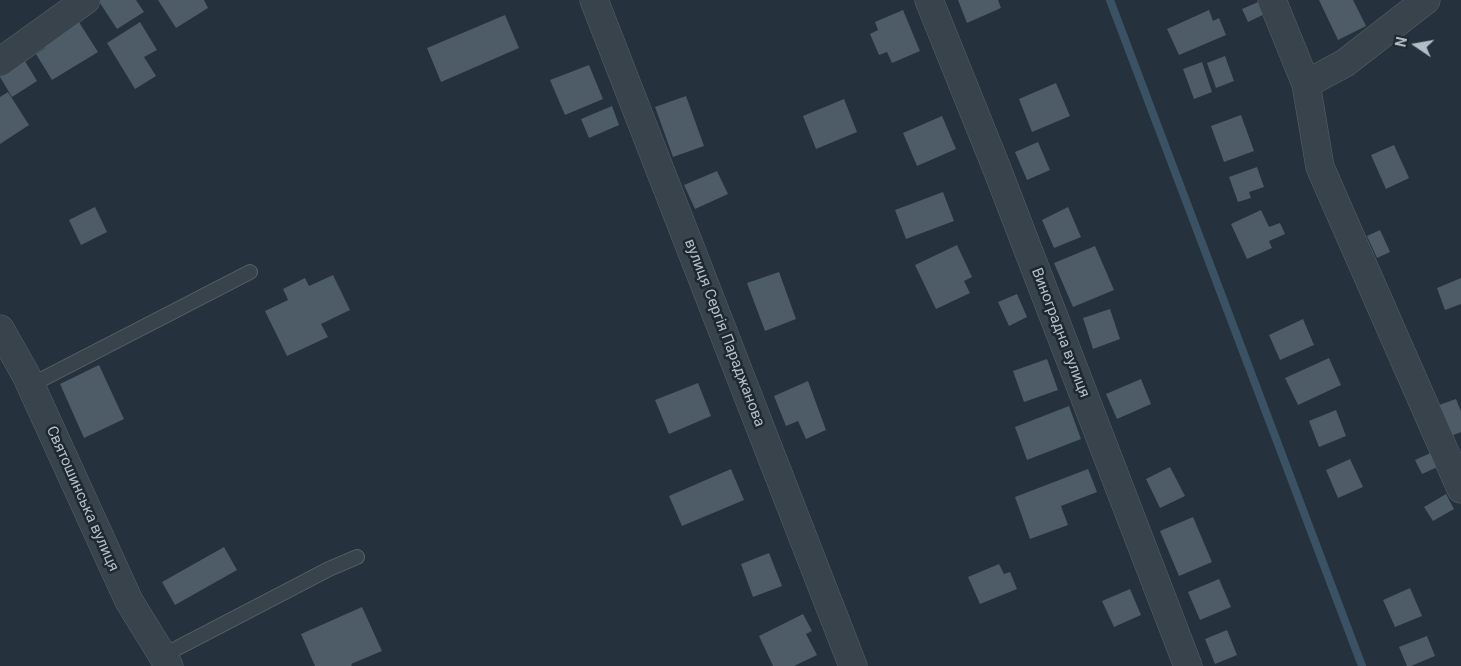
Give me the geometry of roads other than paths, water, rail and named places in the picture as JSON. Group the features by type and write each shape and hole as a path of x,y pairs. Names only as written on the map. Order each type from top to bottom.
{"street":[{"path":"0,62 86,0"},
{"name":"вулиця Сергія Параджанова","path":"594,0 854,666"},
{"name":"Виноградна вулиця","path":"929,0 1000,178 1188,666"},
{"path":"1272,0 1306,84 1320,167 1461,489"},
{"path":"1306,84 1345,63 1426,0"},
{"name":"Святошинська вулиця","path":"0,329 31,385 129,600 166,661"}],"lane":[{"path":"31,385 250,272"},
{"path":"166,661 329,569 357,556"}],"waterway":[{"path":"1110,0 1362,666"}]}
